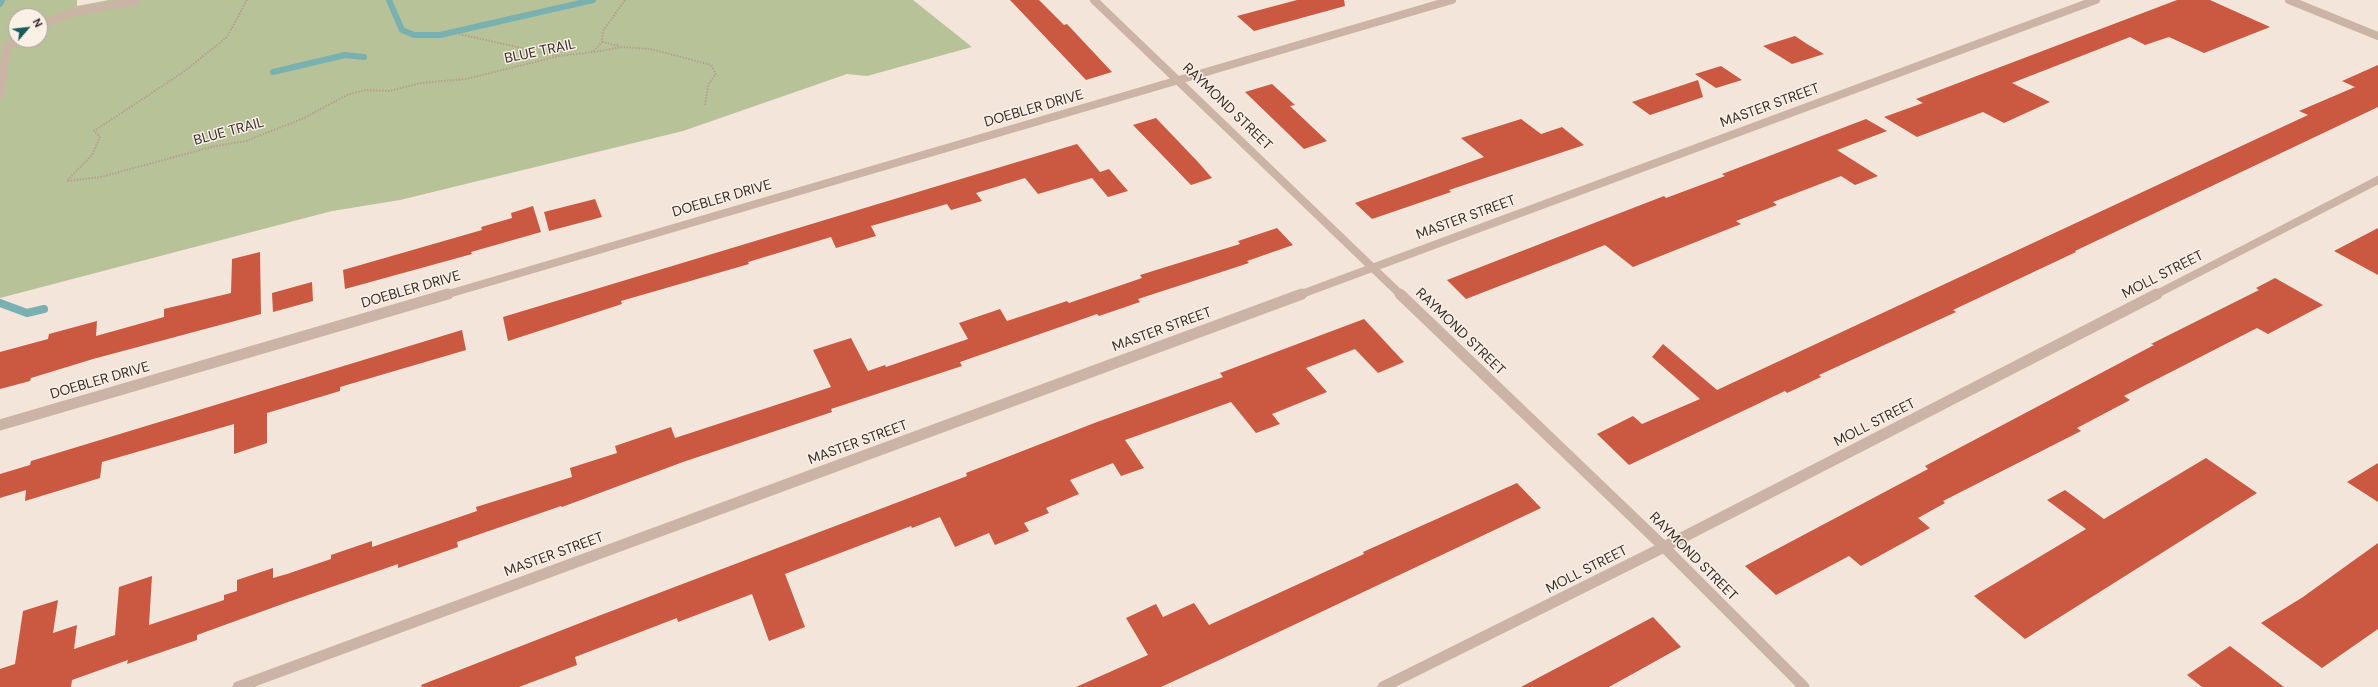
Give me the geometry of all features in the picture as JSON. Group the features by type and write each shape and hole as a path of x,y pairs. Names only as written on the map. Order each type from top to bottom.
{"street":[{"name":"RAYMOND STREET","path":"1094,0 1664,547 1804,687"},
{"name":"DOEBLER DRIVE","path":"0,425 1452,0"},
{"name":"MASTER STREET","path":"238,687 2096,0"},
{"path":"2289,0 2378,36"},
{"path":"48,21 74,12 136,1"},
{"path":"0,95 8,46"},
{"name":"MOLL STREET","path":"1383,687 1664,547 2378,180"}],"path":[{"name":"BLUE TRAIL","path":"247,0 227,37 182,72 94,131 100,138 92,155 67,181 101,177 211,147 246,140 304,118 347,94 358,92 389,91 421,83 466,79 559,56 593,52 602,42 603,31 625,0"},
{"path":"459,34 559,56"},
{"path":"602,42 622,47 650,49 711,64 716,74 708,85 705,106"},
{"path":"593,52 622,47"}],"green space":[{"path":"0,0 77,0 77,6 109,0 913,0 972,47 867,76 847,74 683,131 400,200 332,211 0,298"}],"building":[{"path":"1010,0 1039,0 1064,25 1067,24 1112,72 1086,80"},
{"path":"1297,0 1344,0 1345,6 1254,31 1237,16"},
{"path":"2177,0 2210,0 2270,27 2204,53 2169,37 2145,45 2130,37 2012,83 2050,102 2004,123 1983,112 1917,137 1884,117 1923,103 1916,99"},
{"path":"1795,36 1824,54 1792,64 1763,46"},
{"path":"2378,65 2378,107 1953,310 1956,312 1819,375 1821,377 1787,393 1785,391 1629,465 1597,434 1633,416 1642,424 1700,399 1652,357 1663,344 1717,390 2308,115 2299,111 2355,87 2342,81"},
{"path":"1721,66 1742,80 1716,88 1695,74"},
{"path":"1698,80 1703,97 1650,115 1632,102"},
{"path":"1272,84 1295,105 1290,106 1327,141 1304,149 1245,92"},
{"path":"1156,118 1212,178 1191,185 1133,125"},
{"path":"1521,119 1541,134 1562,127 1584,145 1449,190 1451,192 1372,219 1355,203 1484,157 1461,138"},
{"path":"1866,119 1887,131 1837,150 1878,176 1855,185 1841,176 1773,202 1777,205 1736,221 1741,224 1633,267 1605,245 1466,299 1447,280 1664,196 1666,198 1725,176 1722,174"},
{"path":"1077,144 1100,172 1109,169 1128,191 1108,197 1092,178 1038,194 1025,178 976,193 982,201 951,210 947,204 871,226 876,236 836,248 831,237 748,262 749,264 621,301 622,304 508,341 503,317"},
{"path":"595,199 602,217 549,231 544,212"},
{"path":"533,206 541,232 471,252 472,254 345,289 343,270 482,230 481,227 512,218 511,213"},
{"path":"1277,228 1293,245 1247,261 1249,263 1138,299 1140,302 1099,316 1097,314 960,362 962,366 831,409 832,412 683,462 562,507 561,506 457,542 458,547 398,568 398,564 288,602 197,635 197,640 127,664 128,660 72,680 71,687 0,687 0,669 15,664 23,611 58,600 53,633 77,625 74,649 115,635 119,587 152,576 149,625 224,600 224,595 237,591 237,580 273,568 273,578 287,574 331,559 331,555 372,541 372,547 477,511 476,507 572,477 570,468 617,453 615,446 671,427 675,438 831,387 813,350 851,338 868,371 885,365 886,367 968,339 959,323 1000,309 1007,321 1067,301 1069,303 1142,278 1140,275 1240,244 1238,241"},
{"path":"2378,228 2378,275 2334,251"},
{"path":"260,252 261,314 93,359 31,378 30,381 0,389 0,352 48,339 49,334 97,321 96,336 164,317 164,309 231,293 232,259"},
{"path":"2275,278 2323,305 2268,334 2257,328 2124,396 2130,400 2077,428 2081,431 1943,501 1945,503 1918,518 1930,528 1861,566 1849,556 1776,595 1745,566 1928,469 1925,466 2154,345 2151,344 2259,290 2256,288"},
{"path":"312,282 313,301 273,312 272,293"},
{"path":"1364,319 1404,362 1378,373 1355,349 1306,368 1327,392 1272,414 1280,424 1256,433 1231,402 1125,440 1144,468 1121,476 1113,463 1070,480 1079,494 1046,508 1049,513 1024,523 1029,531 995,545 989,533 955,547 940,517 912,528 911,526 785,574 805,627 769,641 752,594 678,622 677,618 575,657 577,665 519,687 422,687 421,685 967,476 966,473 1097,422 1223,377 1220,373"},
{"path":"462,330 466,350 340,387 340,391 267,413 267,443 234,454 234,424 102,462 100,478 25,501 26,490 0,498 0,474 30,465 31,461"},
{"path":"2206,458 2257,493 2025,639 1974,596 2086,529 2047,500 2065,490 2104,519"},
{"path":"2378,463 2378,502 2347,482"},
{"path":"1517,483 1541,508 1161,687 1076,687 1148,655 1126,618 1156,604 1163,617 1194,603 1209,625 1364,554 1363,552"},
{"path":"2378,543 2378,629 2322,668 2261,623 2303,597"},
{"path":"1653,617 1681,647 1609,687 1521,687"},
{"path":"2230,646 2284,687 2202,687 2187,675"}],"waterway":[{"path":"0,4 2,0"},
{"path":"389,0 402,30 414,35 440,35 593,0"},
{"path":"273,72 345,55 364,57"},
{"path":"0,303 27,313 44,309"}]}
